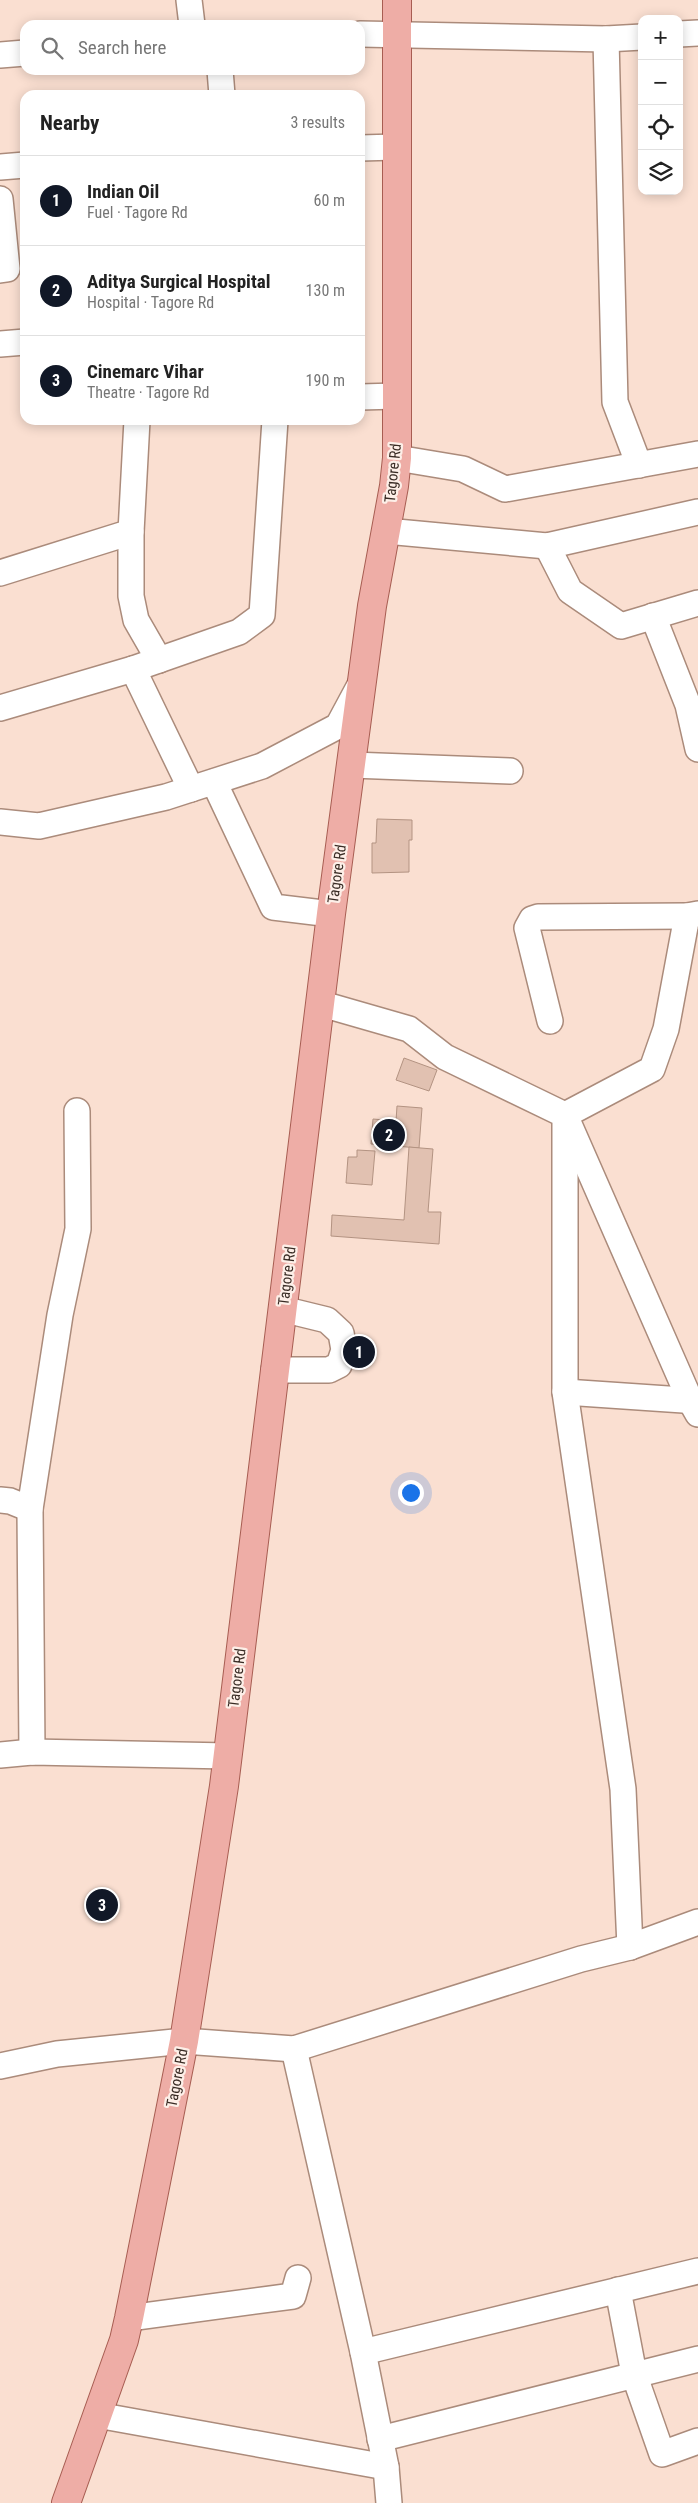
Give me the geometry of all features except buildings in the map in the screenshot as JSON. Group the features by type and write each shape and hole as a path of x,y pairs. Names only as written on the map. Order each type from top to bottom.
{"main road":[{"name":"Tagore Rd","path":"66,2503 124,2340 129,2318 184,2041 228,1756 274,1370 322,1004 331,914 372,606 397,458 397,0"}],"street":[{"path":"189,0 191,20"},
{"path":"365,34 397,33 606,39 638,37"},
{"path":"683,34 698,33"},
{"path":"606,39 615,402 639,465"},
{"path":"0,55 20,54"},
{"path":"220,75 222,90"},
{"path":"365,148 396,147"},
{"path":"0,167 20,166"},
{"path":"0,199 7,270 0,270"},
{"path":"0,344 20,342"},
{"path":"365,397 397,396"},
{"path":"137,425 131,532 131,596 136,620 159,660"},
{"path":"0,708 133,669 239,632 262,615 276,425"},
{"path":"397,458 463,469 505,489 698,454"},
{"path":"386,531 546,546 698,512"},
{"path":"0,573 131,532"},
{"path":"546,546 570,591 621,626 698,603"},
{"path":"653,616 688,705 698,749"},
{"path":"133,669 273,907 331,914"},
{"path":"0,822 39,826 202,786 262,766 338,726 363,679"},
{"path":"352,765 510,771"},
{"path":"550,1021 527,928 532,919 538,917 692,915 666,1030 652,1069 565,1115"},
{"path":"322,1004 409,1028 445,1057 565,1115 695,1405 565,1392"},
{"path":"32,1752 10,1499 60,1315 78,1229 77,1111"},
{"path":"565,1115 565,1392 623,1788 630,1947"},
{"path":"274,1370 329,1370 339,1365 344,1350 341,1333 327,1320 282,1309"},
{"path":"0,1755 32,1752 228,1756"},
{"path":"0,2066 57,2054 184,2041 294,2049 581,1959 630,1947 698,1922"},
{"path":"294,2049 363,2352 386,2467 389,2503"},
{"path":"363,2352 698,2271"},
{"path":"129,2318 293,2296 298,2278"},
{"path":"618,2290 634,2374 662,2454 698,2441"},
{"path":"380,2439 698,2359"},
{"path":"97,2415 386,2467"}],"place":[{"name":"Aditya Surgical Hospital","path":"389,1135"},
{"name":"Indian Oil","path":"359,1352"},
{"name":"Cinemarc Vihar","path":"102,1905"}]}
